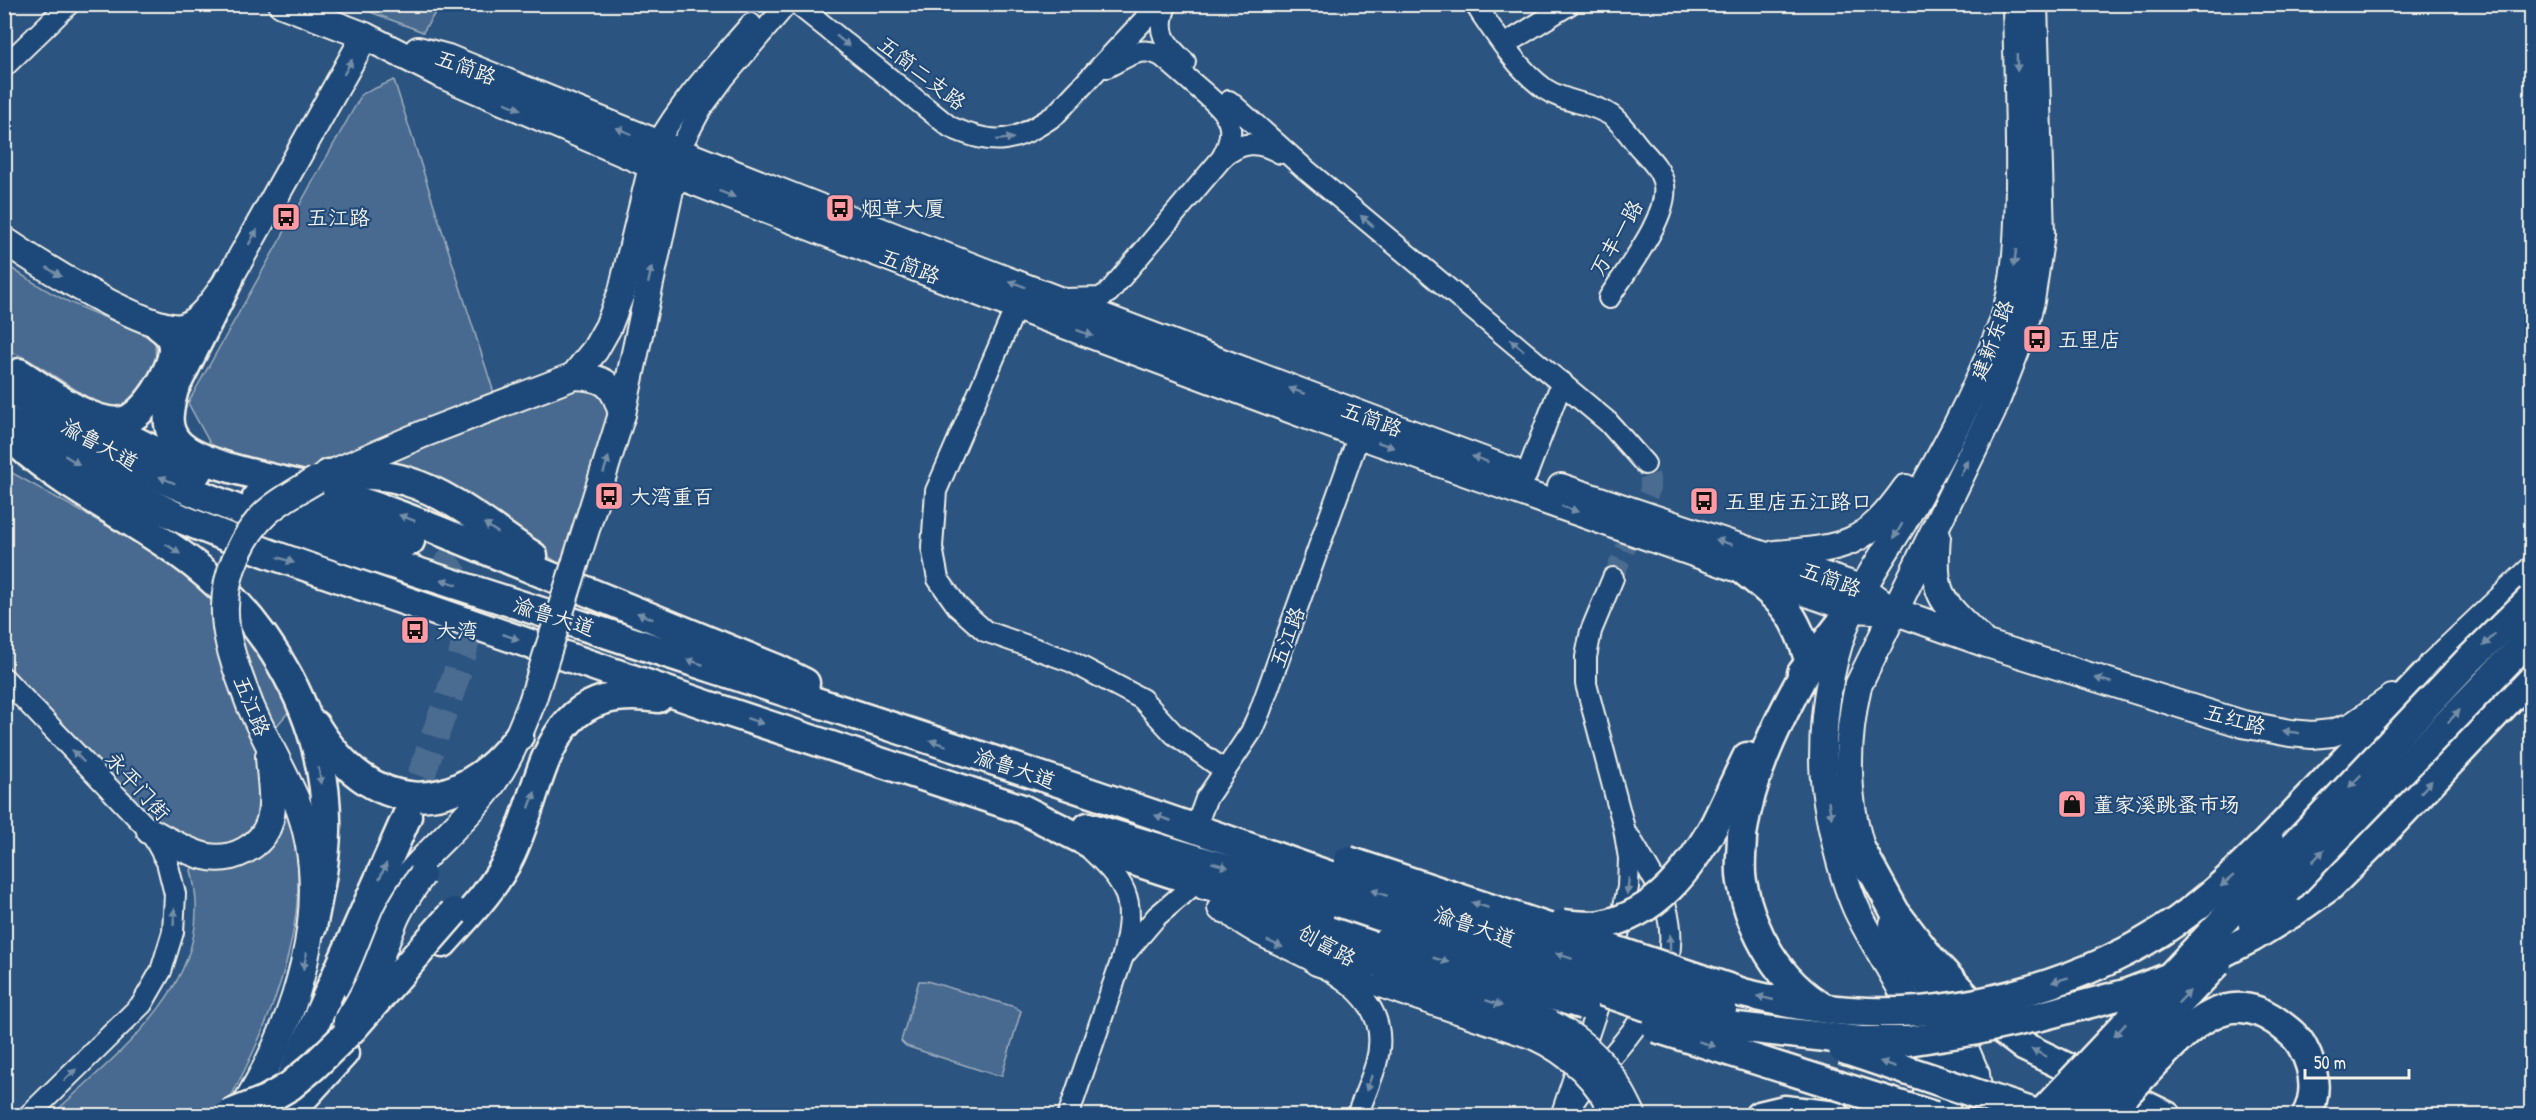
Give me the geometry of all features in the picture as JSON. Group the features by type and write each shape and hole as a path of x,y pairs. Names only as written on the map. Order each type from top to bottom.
{"highway":[{"path":"229,279 174,389 168,422 171,434 192,453 215,463 334,493 406,517 777,669 890,726"},
{"path":"90,417 122,422 133,417 152,399 172,359 174,348 168,332 159,326"},
{"path":"4,366 90,417 188,468 248,494 410,541"},
{"name":"渝鲁大道","path":"4,384 57,421 163,479 310,535 1239,843 1344,882 1992,1108 2043,1116"},
{"name":"渝鲁大道","path":"4,418 86,469 137,497 227,538 707,705 1022,808 1107,852 1197,882 1383,964 1934,1116"},
{"path":"4,432 52,472 171,548 216,582 266,638 323,739 350,769 383,790 402,796 438,795 475,780 492,768 519,736"},
{"path":"322,477 369,475 404,480 440,493 593,595"},
{"path":"1752,562 1799,629 1810,663 1785,709 1758,771 1745,814 1742,880 1752,921 1776,963 1795,986 1817,1004 1869,1030 1928,1049"},
{"path":"1527,920 1599,926 1628,916 1655,902 1675,884 1695,858 1715,824 1758,736 1780,701 1858,599"},
{"path":"2039,1116 2466,663 2531,599"},
{"path":"1992,1108 2069,1116 2532,636"},
{"path":"1022,808 1163,848 1527,920 1743,993 1801,1007 1858,1011 1920,1011 2018,993 2073,976 2124,952 2176,921 2228,881 2448,652"},
{"path":"1344,882 1669,1014 1719,1025 1928,1049 2124,994 2191,969 2292,913 2330,886 2532,675"},
{"path":"284,1113 493,885 516,843 554,739 570,717 595,702 618,696 646,696 707,705"},
{"path":"304,708 320,771 326,830 324,858 312,927"},
{"path":"284,1113 290,1080 407,816"},
{"path":"228,1115 266,1100 290,1086 314,1066 352,1028 516,843"},
{"path":"1861,850 1895,912 1930,958 1984,1016 2025,1047 2167,1116"},
{"path":"2105,1116 2193,1025 2217,1011 2244,1007 2268,1016 2299,1041 2308,1058 2313,1076 2314,1094 2306,1116"},
{"path":"1759,1116 1784,1110 1836,1116"}],"main road":[{"name":"五简路","path":"282,4 365,36 448,58 665,158 1016,307 1359,435 1752,562 1894,611"},
{"name":"建新东路","path":"1823,762 1826,704 1836,659 1858,599 1927,480 1967,402 2001,326 2010,295 2018,229 2020,155 2016,4"},
{"name":"建新东路","path":"1930,992 1891,922 1861,850 1851,802 1847,759 1850,721 1858,686 2009,374 2031,301 2040,245 2042,205 2034,4"},
{"path":"4,240 86,290 159,326 183,327 192,322 202,314 229,279 365,36"},
{"name":"五简路","path":"665,158 1055,299 1752,562"},
{"path":"574,376 600,342 621,291 665,158"},
{"path":"228,1115 284,1080 310,1059 347,1020 362,999 374,975 395,917 422,875 506,765 532,702 622,414 665,158"},
{"path":"574,376 592,376 605,382 616,392 622,414"},
{"name":"五江路","path":"238,1116 264,1071 286,1021 303,972 312,927 310,851 296,801 250,705 227,637 224,612 226,588 245,538 266,513 322,477 423,434 574,376"},
{"path":"1752,562 1833,547 1847,543 1876,527 1887,516 1967,402"},
{"path":"1927,480 1920,518 1928,524 1938,521 1935,570 1937,585 1954,613 1987,644"},
{"name":"五红路","path":"1894,611 1987,644 2243,724 2312,735 2332,733 2352,726 2370,715 2448,652 2532,570"},
{"path":"1810,663 1830,811 1854,904 1872,942 1916,1021 1928,1049 1950,1075 1944,1116"},
{"path":"150,831 189,851 207,857 228,856 245,851 266,831 270,818 272,803 268,746"},
{"path":"284,1113 336,1034 378,924 391,898 406,876 471,810"},
{"path":"1221,908 1541,1019 1563,1029 1586,1046 1602,1062 1617,1084 1633,1116"},
{"path":"1317,962 1383,964 1557,1047 1579,1064 1598,1086 1615,1116"},
{"path":"1923,1116 1926,1098 1930,992"},
{"path":"1930,992 1964,1046 1992,1108"}],"street":[{"path":"4,67 69,4"},
{"path":"665,158 674,114 769,4"},
{"path":"665,158 751,45 787,4"},
{"name":"五简二支路","path":"797,4 950,128 991,140 1013,139 1035,129 1055,115 1159,4"},
{"path":"1167,4 1162,21 1162,31 1170,48 1305,169 1608,422 1645,464"},
{"name":"万丰一路","path":"1474,4 1504,45 1543,88 1556,95 1602,110 1614,117 1657,168 1664,190 1660,216 1609,298"},
{"path":"1504,45 1570,4"},
{"path":"1055,299 1100,298 1109,292 1222,158 1227,149 1230,127 1223,110 1163,57 1153,51 1145,50 1094,74"},
{"path":"1122,324 1113,314 1117,297 1228,166 1239,145 1241,126 1235,109 1229,101"},
{"path":"1222,158 1239,145 1268,147 1305,169"},
{"path":"1016,307 936,491 932,547 938,579 958,607 985,632 1070,661 1142,699 1174,734 1224,770"},
{"path":"1526,476 1562,382"},
{"name":"五江路","path":"1194,829 1206,799 1251,732 1260,711 1359,435"},
{"path":"1561,1116 1612,964 1628,887 1629,858 1624,828 1586,684 1586,657 1592,631 1613,578"},
{"name":"永平门街","path":"4,678 150,831 167,862 175,894 173,932 162,971 141,1004 28,1116"},
{"path":"1567,1116 1587,1084 1643,1018 1667,968 1670,930 1667,911 1657,886 1624,828"},
{"path":"1068,1116 1123,956 1129,928 1128,901 1124,889 1110,868 1082,841"},
{"path":"1123,956 1157,916 1197,882"},
{"name":"创富路","path":"1197,882 1221,908 1247,929 1266,940 1317,962 1341,976 1356,989 1374,1016 1379,1045 1376,1063 1357,1116"}],"shaded area":[{"path":"352,5 440,5 423,32"},
{"path":"394,80 495,396 305,471 212,447 188,403 362,94"},
{"path":"5,264 59,297 155,341 156,368 137,395 128,403 113,407 95,402 29,360 5,349"},
{"path":"585,387 603,394 610,415 560,564 441,485 384,461"},
{"path":"4,466 14,474 125,536 183,573 236,619 292,708 257,749 264,793 257,834 217,850 167,829 149,814 5,663"},
{"path":"288,815 296,852 298,890 293,930 284,970 271,1009 256,1047 221,1115 51,1116 145,1026 165,1000 181,972 192,943 196,911 196,895 191,870 197,863 226,862 278,816"},
{"path":"919,981 927,981 1015,1007 1021,1011 1002,1075 995,1075 906,1046 901,1041"}],"tunnel":[{"path":"1613,578 1650,490 1650,478 1645,464"},
{"path":"407,816 460,663 468,616 464,591 453,573 438,558 410,541"}],"place":[{"name":"烟草大厦","path":"840,208"},
{"name":"五江路","path":"286,217"},
{"name":"五里店","path":"2037,339"},
{"name":"大湾重百","path":"609,496"},
{"name":"五里店五江路口","path":"1704,501"},
{"name":"大湾","path":"415,630"},
{"name":"董家溪跳蚤市场","path":"2072,804"}]}
